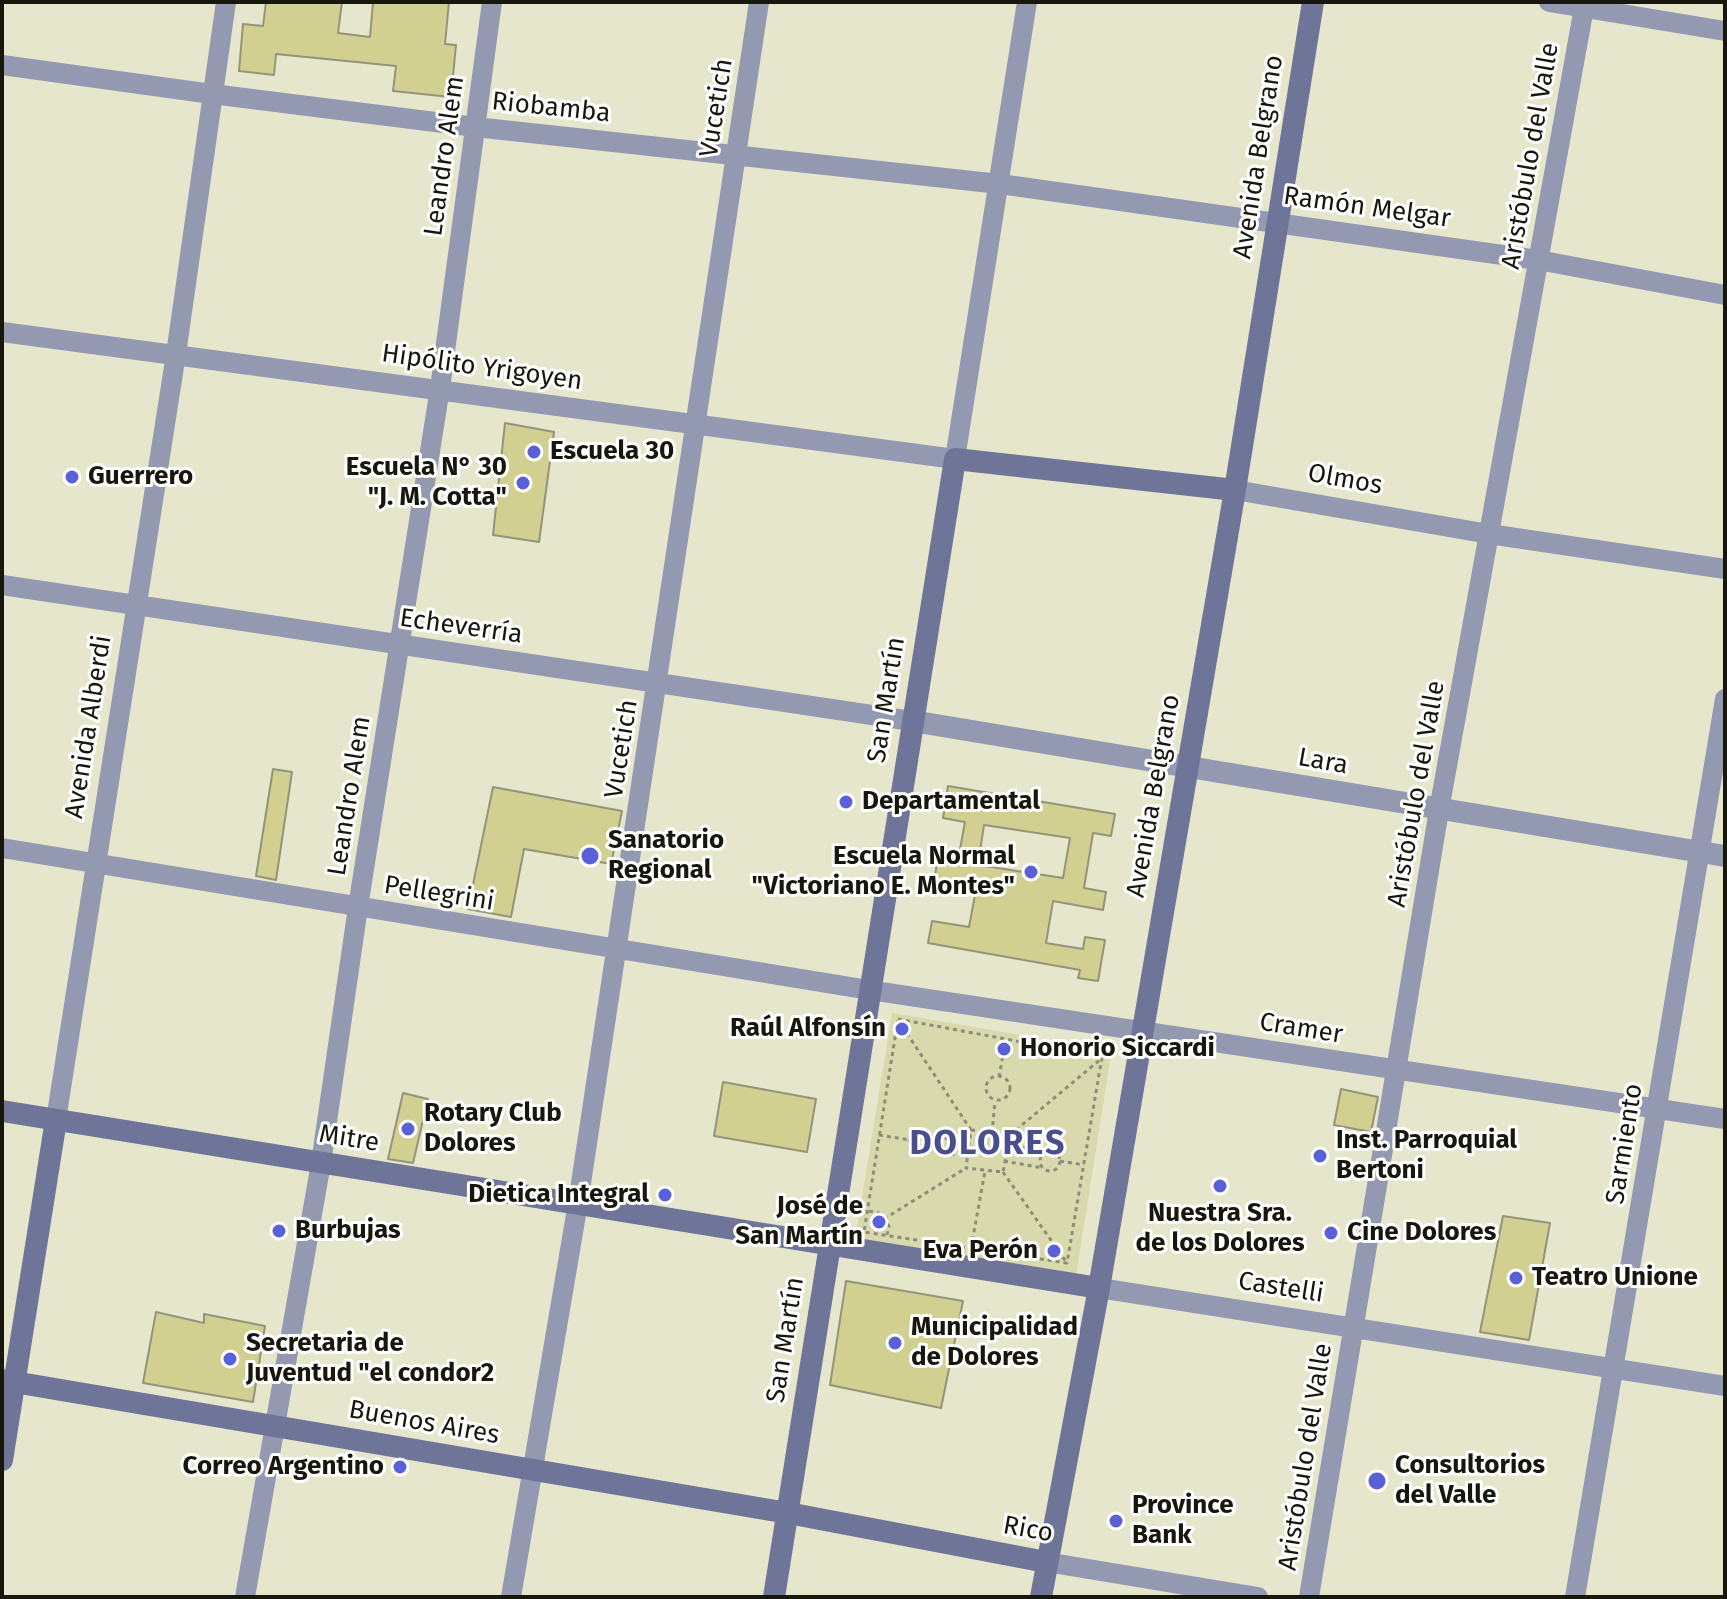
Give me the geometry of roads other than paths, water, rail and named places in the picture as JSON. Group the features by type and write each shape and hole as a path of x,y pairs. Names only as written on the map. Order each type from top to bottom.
{"main road":[{"name":"Avenida Belgrano","path":"1041,1597 1143,1031 1235,490 1313,2"},
{"name":"Olmos","path":"955,459 1235,490"},
{"name":"San Martín","path":"774,1597 955,459"},
{"name":"Mitre","path":"2,1111 829,1246"},
{"name":"Avenida Alberdi","path":"2,1460 8,1381 56,1120"},
{"name":"Castelli","path":"829,1246 1099,1288"},
{"name":"Buenos Aires","path":"8,1381 788,1513"},
{"name":"Rico","path":"788,1513 1046,1562"}],"street":[{"name":"Avenida Alberdi","path":"56,1120 176,354 226,2"},
{"name":"Leandro Alem","path":"245,1597 321,1163 440,388 492,2"},
{"name":"Vucetich","path":"511,1597 578,1203 759,2"},
{"name":"San Martín","path":"955,459 1027,2"},
{"path":"1549,2 1584,5 1725,31"},
{"name":"Aristóbulo del Valle","path":"1309,1597 1439,810 1584,5"},
{"name":"Riobamba","path":"2,65 475,127 1000,184"},
{"name":"Ramón Melgar","path":"1000,184 1538,260 1725,295"},
{"name":"Hipólito Yrigoyen","path":"2,332 955,459"},
{"name":"Olmos","path":"1235,490 1489,534 1725,569"},
{"name":"Echeverría","path":"2,585 912,721"},
{"name":"Sarmiento","path":"1575,1597 1725,699"},
{"name":"Lara","path":"912,721 1725,856"},
{"name":"Pellegrini","path":"2,848 869,990"},
{"name":"Cramer","path":"869,990 1725,1119"},
{"name":"Castelli","path":"1099,1288 1725,1386"},
{"name":"Rico","path":"1046,1562 1258,1597"}],"place":[{"name":"Escuela 30","path":"534,452"},
{"name":"Guerrero","path":"72,477"},
{"name":"Escuela N° 30 \"J. M. Cotta\"","path":"523,483"},
{"name":"Departamental","path":"846,802"},
{"name":"Sanatorio Regional","path":"590,856"},
{"name":"Escuela Normal \"Victoriano E. Montes\"","path":"1031,872"},
{"name":"Raúl Alfonsín","path":"902,1029"},
{"name":"Honorio Siccardi","path":"1004,1049"},
{"name":"Rotary Club Dolores","path":"408,1129"},
{"name":"Inst. Parroquial Bertoni","path":"1320,1156"},
{"name":"Nuestra Sra. de los Dolores","path":"1220,1186"},
{"name":"Dietica Integral","path":"665,1195"},
{"name":"José de San Martín","path":"879,1222"},
{"name":"Burbujas","path":"279,1231"},
{"name":"Cine Dolores","path":"1331,1233"},
{"name":"Eva Perón","path":"1054,1251"},
{"name":"Teatro Unione","path":"1516,1278"},
{"name":"Municipalidad de Dolores","path":"895,1343"},
{"name":"Secretaria de Juventud \"el condor2","path":"230,1359"},
{"name":"Correo Argentino","path":"400,1467"},
{"name":"Consultorios del Valle","path":"1377,1481"},
{"name":"Province Bank","path":"1116,1521"}],"district":[{"name":"DOLORES","path":"988,1145"}]}
